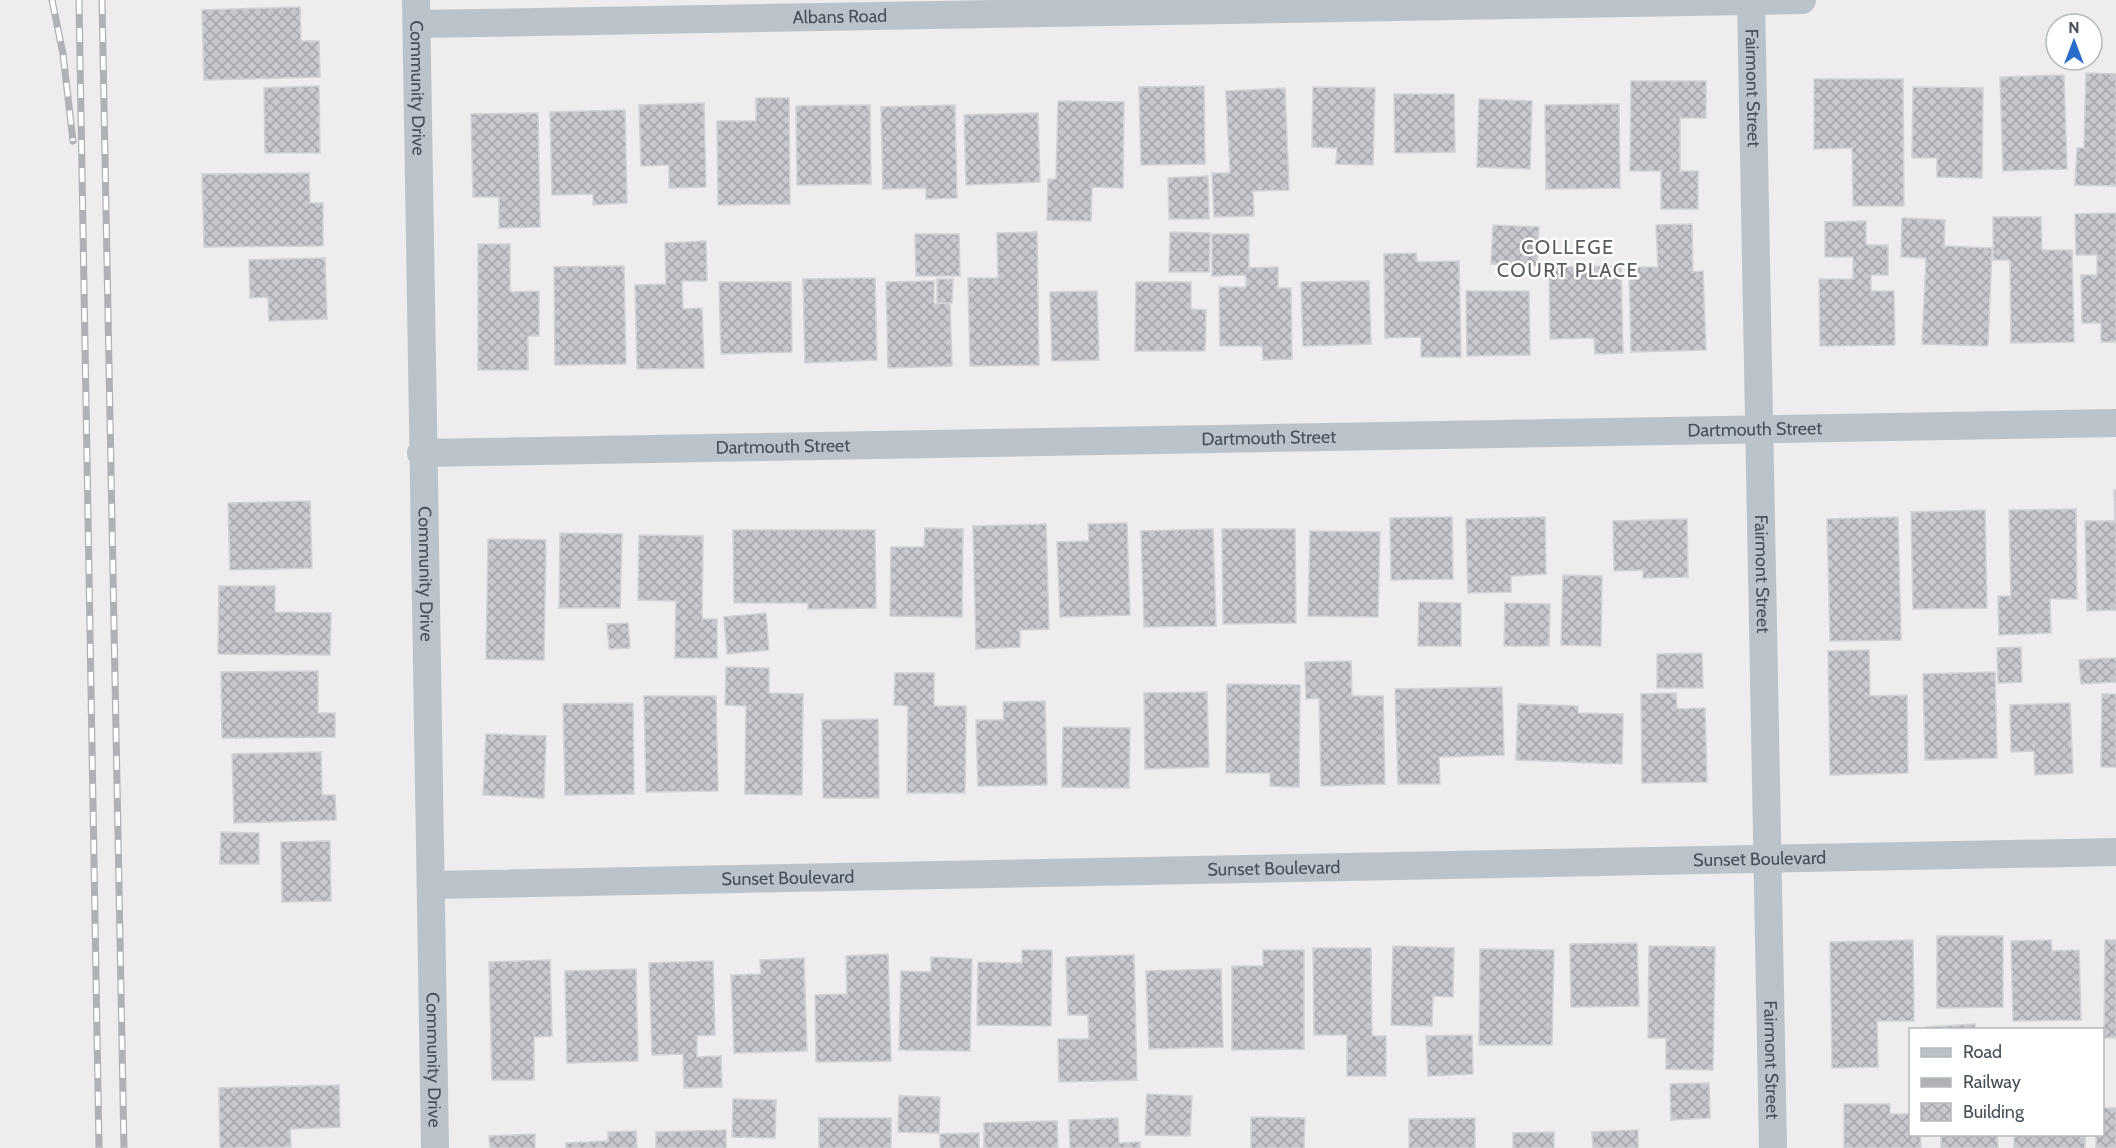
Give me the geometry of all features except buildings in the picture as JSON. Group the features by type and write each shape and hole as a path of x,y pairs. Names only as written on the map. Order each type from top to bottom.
{"street":[{"name":"Fairmont Street","path":"1751,0 1773,1148"},
{"name":"Albans Road","path":"416,12 1802,0"},
{"name":"Community Drive","path":"416,12 435,1148"},
{"name":"Dartmouth Street","path":"422,453 2116,423"},
{"name":"Sunset Boulevard","path":"431,885 2116,852"}],"railway":[{"path":"52,0 63,54 73,141"},
{"path":"79,0 99,1148"},
{"path":"102,0 124,1148"}],"district":[{"name":"COLLEGE COURT PLACE","path":"1568,258"}]}
